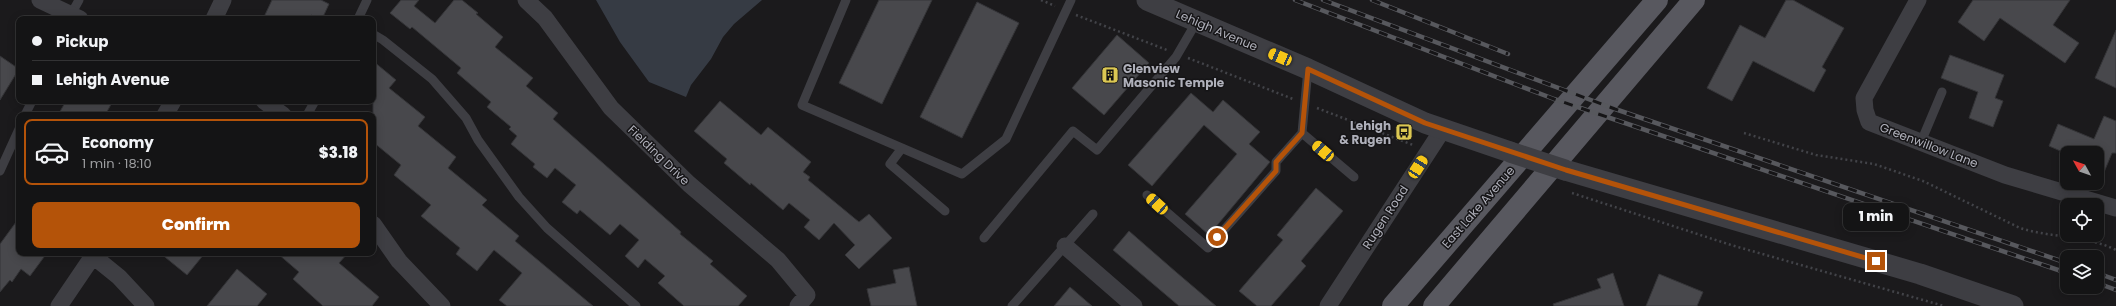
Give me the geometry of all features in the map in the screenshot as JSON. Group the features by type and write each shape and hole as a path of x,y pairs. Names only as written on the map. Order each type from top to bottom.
{"main road":[{"name":"East Lake Avenue","path":"1393,306 1658,0"},
{"path":"1434,306 1694,0"}],"street":[{"path":"40,0 69,16"},
{"path":"215,16 223,0"},
{"name":"Fielding Drive","path":"526,0 545,18 611,108 689,184 778,260 802,301"},
{"name":"Lehigh Avenue","path":"1147,0 1308,69 1425,123 1566,170 1920,274 2013,306"},
{"name":"Greenwillow Lane","path":"1918,0 1864,98 1865,110 1869,122 2005,175 2116,208"},
{"path":"268,104 279,112"},
{"name":"Rugen Road","path":"1328,306 1443,129"},
{"path":"376,228 399,261 442,306"},
{"path":"1065,246 1134,306"},
{"path":"59,306 93,256"},
{"path":"95,256 119,277 146,306"}],"lane":[{"path":"74,16 79,0"},
{"path":"359,16 367,0"},
{"path":"846,0 802,105 962,174 1006,139 1071,0"},
{"path":"984,238 1073,131 1097,150 1178,54 1197,21"},
{"path":"376,36 432,79 466,118 478,140 519,197 547,228 636,306"},
{"path":"1147,195 1208,248 1276,171 1276,162 1302,133 1308,69"},
{"path":"1922,142 1942,92"},
{"path":"1302,133 1354,178"},
{"path":"0,171 16,136"},
{"path":"902,148 890,164 945,211"},
{"path":"1012,306 1093,214"}],"path":[{"path":"1041,0 1414,146"},
{"path":"1744,133 1816,155 1874,164 1923,181 2020,228 2034,232 2060,235"},
{"path":"1565,190 1598,203 1731,245 1944,306"},
{"path":"2093,242 2116,250"}],"shaded area":[{"path":"596,0 762,0 734,24 723,37 711,59 691,85 686,97 649,82 620,42"}],"building":[{"path":"272,0 321,0 329,4 323,16 264,16"},
{"path":"401,0 419,0 414,6 435,23 454,0 462,0 478,13 476,14 503,37 495,47 533,78 526,86 558,113 553,119 681,232 680,234 713,261 710,264 747,296 738,306 684,306 658,283 665,276 645,259 638,268 625,256 639,240 620,224 610,235 580,210 577,214 562,202 576,185 555,168 547,178 533,167 535,164 511,144 517,136 509,129 511,127 487,107 491,102 457,73 461,68 412,27 410,29 390,13"},
{"path":"879,0 932,0 882,104 839,83"},
{"path":"1786,0 1793,0 1844,28 1822,67 1826,70 1814,92 1753,61 1732,101 1707,88 1740,25 1765,38"},
{"path":"1973,0 2070,0 2053,25 2079,43 2065,63 2000,18 1984,41 1958,22"},
{"path":"977,2 1019,23 962,138 920,117"},
{"path":"2116,30 2116,88 2095,78"},
{"name":"Glenview Masonic Temple","path":"1117,35 1149,63 1104,115 1072,88"},
{"path":"1950,55 2004,75 1995,98 2003,101 1993,127 1969,118 1978,92 1941,78"},
{"path":"0,56 16,67 16,74 0,100"},
{"path":"376,63 396,80 389,88 425,117 418,126 456,157 448,168 487,200 482,205 519,236 515,241 593,306 507,306 499,300 522,273 494,250 477,271 456,254 460,248 421,216 431,205 394,175 401,165 376,144 376,112 373,112 373,104 376,104"},
{"path":"1191,93 1213,112 1223,100 1260,132 1249,144 1270,162 1209,235 1185,214 1237,154 1204,125 1152,186 1128,165"},
{"path":"720,101 761,135 768,127 811,162 803,172 810,177 808,180 859,222 869,214 892,238 859,269 845,255 855,245 834,223 819,240 804,227 810,220 789,203 783,210 751,183 750,185 724,163 727,159 694,131"},
{"path":"64,104 111,104 107,112 60,112"},
{"path":"2104,116 2116,121 2116,153 2112,153 2104,172 2104,146 2060,146 2060,151 2049,146 2058,124 2094,139"},
{"path":"1316,188 1343,211 1301,261 1306,266 1271,306 1257,306 1239,291 1283,240 1277,235"},
{"path":"16,222 16,256 45,256 30,276 21,269 12,282 10,280 0,292 0,244"},
{"path":"1129,231 1216,306 1179,306 1113,250"},
{"path":"164,256 203,256 187,275"},
{"path":"280,256 345,256 339,263 379,297 372,306 323,306 293,279 299,272"},
{"path":"909,267 917,306 871,306 867,289 896,283 893,270"},
{"path":"237,269 267,294 257,306 207,306"},
{"path":"1613,273 1624,306 1554,306 1553,304 1601,288 1597,279"},
{"path":"1659,274 1703,292 1697,306 1646,306"},
{"path":"1070,287 1092,306 1054,306"}],"railway":[{"path":"1295,0 1554,99 2060,271"},
{"path":"1323,0 1615,109 2060,261"},
{"path":"1372,0 1508,54"},
{"path":"2104,276 2116,280"},
{"path":"2104,286 2116,290"}],"place":[{"name":"Glenview Masonic Temple","path":"1110,75"},
{"name":"Lehigh & Rugen","path":"1404,132"}],"route":[{"path":"1217,237 1276,171 1276,162 1302,133 1308,69 1425,123 1510,152 1566,170 1876,261"}]}
